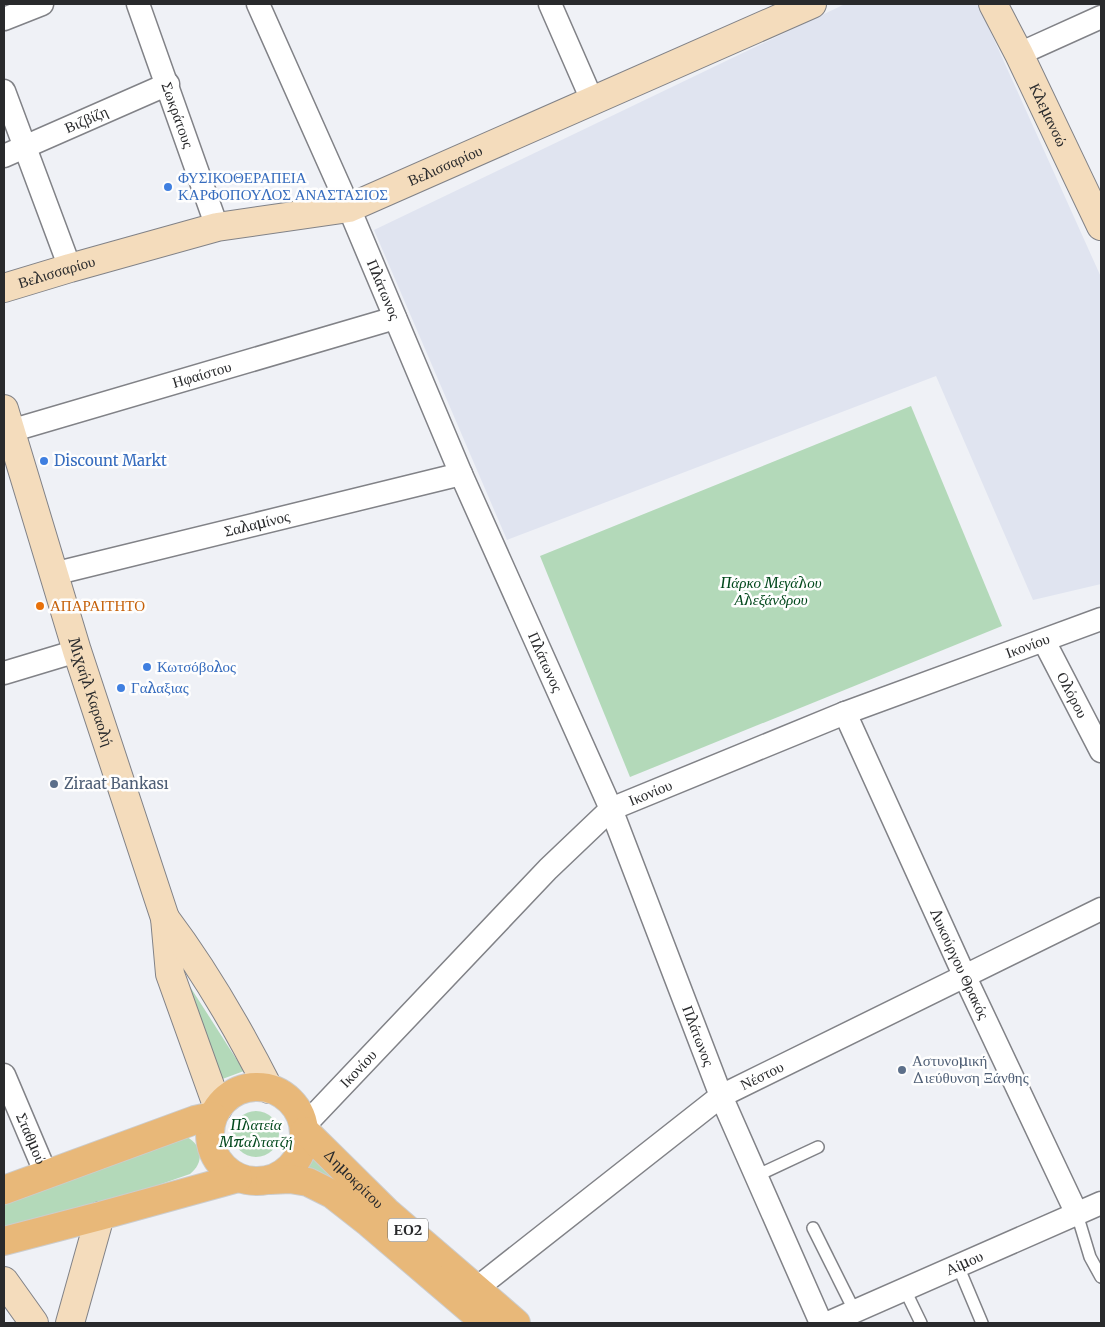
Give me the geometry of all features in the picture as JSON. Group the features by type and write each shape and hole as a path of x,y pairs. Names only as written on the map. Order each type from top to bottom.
{"main road":[{"name":"ΕΟ2","path":"4,1190 216,1112 228,1097 240,1090 255,1087 269,1089 282,1094 292,1102 300,1113 304,1128"},
{"path":"216,1112 210,1130 211,1145 216,1159 226,1170 238,1178"},
{"path":"270,1180 285,1173 296,1162 303,1147 304,1128"},
{"name":"Δημοκρίτου","path":"304,1128 468,1295 486,1323"},
{"name":"ΕΟ2","path":"4,1241 238,1178 254,1182 270,1180"},
{"name":"Δημοκρίτου","path":"270,1180 290,1179 308,1182 332,1194 468,1295 516,1323"}],"street":[{"path":"4,19 42,4"},
{"name":"Σωκράτους","path":"138,4 217,226"},
{"name":"Πλάτωνος","path":"258,4 350,208 461,474 611,809 721,1096 821,1323"},
{"path":"550,4 592,100"},
{"name":"Βελισσαρίου","path":"4,288 217,226 350,208 812,4"},
{"name":"Κλεμανσώ","path":"993,4 1019,54 1101,226"},
{"path":"1019,54 1101,17"},
{"name":"Βιζβίζη","path":"4,156 168,84"},
{"path":"4,91 70,268"},
{"name":"Ηφαίστου","path":"7,420 395,318"},
{"name":"Μιχαήλ Καραολή","path":"7,420 53,574 165,918 170,974 216,1112"},
{"name":"Σαλαμίνος","path":"53,574 461,474"},
{"name":"Ικονίου","path":"304,1128 548,869 611,809 845,713 1101,619"},
{"name":"Ολόρου","path":"1044,641 1101,751"},
{"path":"4,674 78,651"},
{"name":"Λυκούργου Θρακός","path":"845,713 965,977 1077,1214"},
{"name":"Νέστου","path":"468,1295 721,1096 1101,909"},
{"name":"Μιχαήλ Καραολή","path":"165,918 186,946 206,978 269,1089"},
{"name":"Σταθμού","path":"4,1075 46,1174"},
{"name":"Αίμου","path":"828,1323 1101,1203"},
{"path":"70,1323 100,1216"},
{"path":"4,1281 34,1323"}],"lane":[{"path":"756,1176 818,1147"},
{"path":"1077,1214 1090,1257 1101,1277"},
{"path":"813,1228 855,1312"},
{"path":"958,1266 982,1323"},
{"path":"905,1290 921,1323"}],"shaded area":[{"path":"845,4 978,4 1101,277 1101,584 1033,600 936,376 507,540 374,230"}],"green space":[{"name":"Πάρκο Μεγάλου Αλεξάνδρου","path":"911,406 1002,626 630,777 540,556"},
{"path":"187,982 244,1071 217,1081"},
{"name":"Πλατεία Μπαλτατζή","path":"256,1111 269,1115 275,1121 279,1134 275,1147 269,1153 256,1157 243,1153 237,1147 233,1134 237,1121 243,1115"},
{"path":"187,1137 196,1145 200,1155 198,1165 190,1174 17,1234 4,1232 4,1197"},
{"path":"309,1153 340,1182 305,1166 303,1160 306,1154"}],"place":[{"name":"ΦΥΣΙΚΟΘΕΡΑΠΕΙΑ ΚΑΡΦΟΠΟΥΛΟΣ ΑΝΑΣΤΑΣΙΟΣ","path":"168,187"},
{"name":"Discount Markt","path":"44,461"},
{"name":"ΑΠΑΡΑΙΤΗΤΟ","path":"40,606"},
{"name":"Κωτσόβολος","path":"147,667"},
{"name":"Γαλαξιας","path":"121,688"},
{"name":"Ziraat Bankası","path":"54,784"},
{"name":"Αστυνομική Διεύθυνση Ξάνθης","path":"902,1070"}]}
